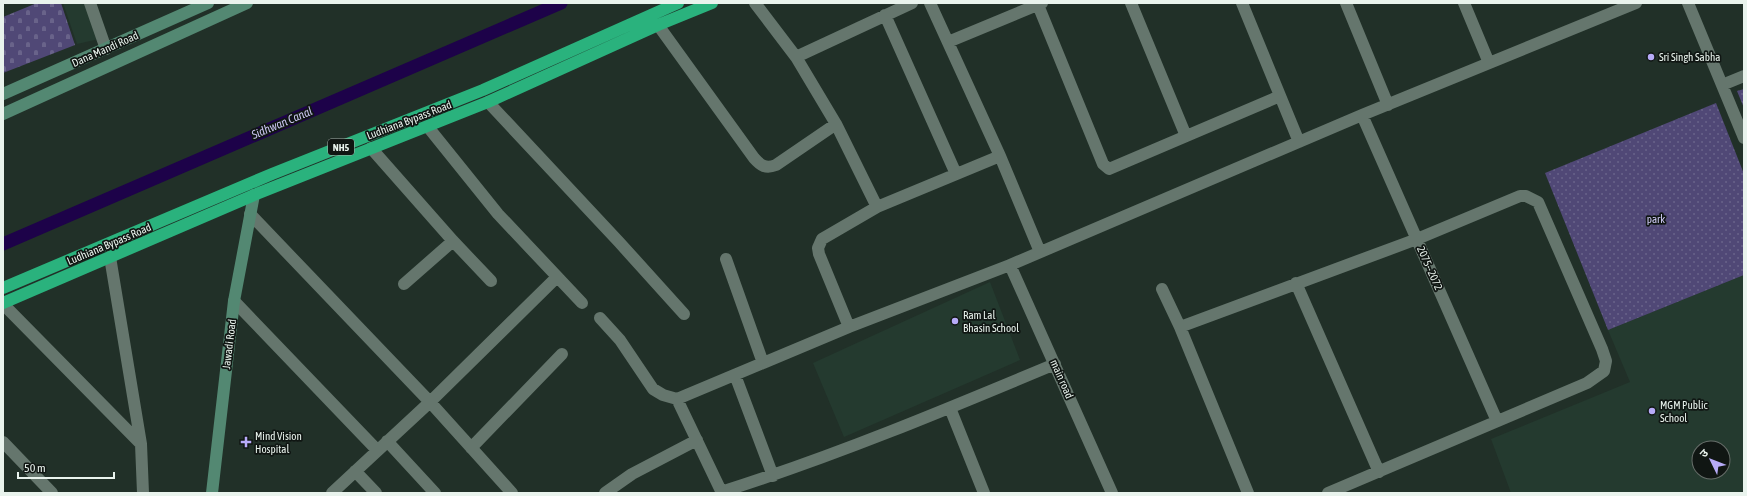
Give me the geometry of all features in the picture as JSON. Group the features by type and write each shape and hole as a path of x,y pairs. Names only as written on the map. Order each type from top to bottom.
{"highway":[{"name":"Ludhiana Bypass Road","path":"3,288 267,176 483,90 678,3"},
{"name":"Ludhiana Bypass Road","path":"3,303 254,195 488,102 658,25 712,3"}],"street":[{"path":"90,3 106,49"},
{"name":"Dana Mandi Road","path":"3,94 208,3"},
{"path":"3,114 247,3"},
{"path":"755,3 796,57 836,124 878,207"},
{"path":"796,57 912,3"},
{"path":"930,3 1000,156 1040,252"},
{"path":"1131,3 1186,136"},
{"path":"1242,3 1299,142"},
{"path":"1346,3 1388,105"},
{"path":"1464,3 1489,63"},
{"path":"600,318 620,340 653,389 663,395 677,399 849,328 1010,265 1362,115 1636,3"},
{"path":"1688,3 1744,138"},
{"path":"948,42 1040,4 1106,168 1109,170 1280,96"},
{"path":"885,15 956,174"},
{"path":"658,25 754,158 764,166 771,167 776,165 836,124"},
{"path":"1722,85 1744,76"},
{"path":"488,102 684,314"},
{"name":"2075--2072","path":"1362,115 1497,421"},
{"path":"428,127 498,214 556,278 582,303"},
{"path":"371,148 453,241 491,281"},
{"path":"849,328 819,254 820,242 826,235 878,207 1000,156"},
{"name":"Jawadi Road","path":"212,493 234,301 254,195"},
{"path":"1180,327 1417,239 1520,196 1533,198 1538,202 1542,208 1602,349 1606,361 1604,371 1587,383 1328,493"},
{"path":"250,214 430,402 512,493"},
{"path":"404,284 453,241"},
{"path":"110,257 141,444 143,493"},
{"path":"726,259 763,363"},
{"name":"main road","path":"1010,265 1112,493"},
{"path":"332,493 430,402 556,278"},
{"path":"1296,283 1379,472"},
{"path":"1162,289 1180,327 1248,493"},
{"path":"234,301 377,450"},
{"path":"3,303 141,444"},
{"path":"471,448 562,354"},
{"path":"677,399 722,492 773,476 950,408 1055,364"},
{"path":"735,375 773,476"},
{"path":"950,408 984,493"},
{"path":"605,493 632,474 697,440"},
{"path":"387,441 436,493"},
{"path":"4,446 52,493"},
{"path":"355,471 376,493"}],"shaded area":[{"path":"63,3 87,3 99,39 77,44"},
{"name":"MGM Public School","path":"1744,275 1744,489 1740,493 1511,493 1491,439 1630,382 1608,330"},
{"name":"Ram Lal Bhasin School","path":"990,282 1020,360 844,437 813,363"}],"green space":[{"path":"37,3 61,3 75,45 3,73 3,17"},
{"path":"1744,89 1744,108 1737,91"},
{"name":"park","path":"1716,103 1744,174 1744,275 1608,330 1545,173"}],"waterway":[{"name":"Sidhwan Canal","path":"3,244 561,3"}],"place":[{"name":"Sri Singh Sabha","path":"1651,57"},
{"name":"Ram Lal Bhasin School","path":"955,321"},
{"name":"MGM Public School","path":"1652,411"},
{"name":"Mind Vision Hospital","path":"246,442"}]}
